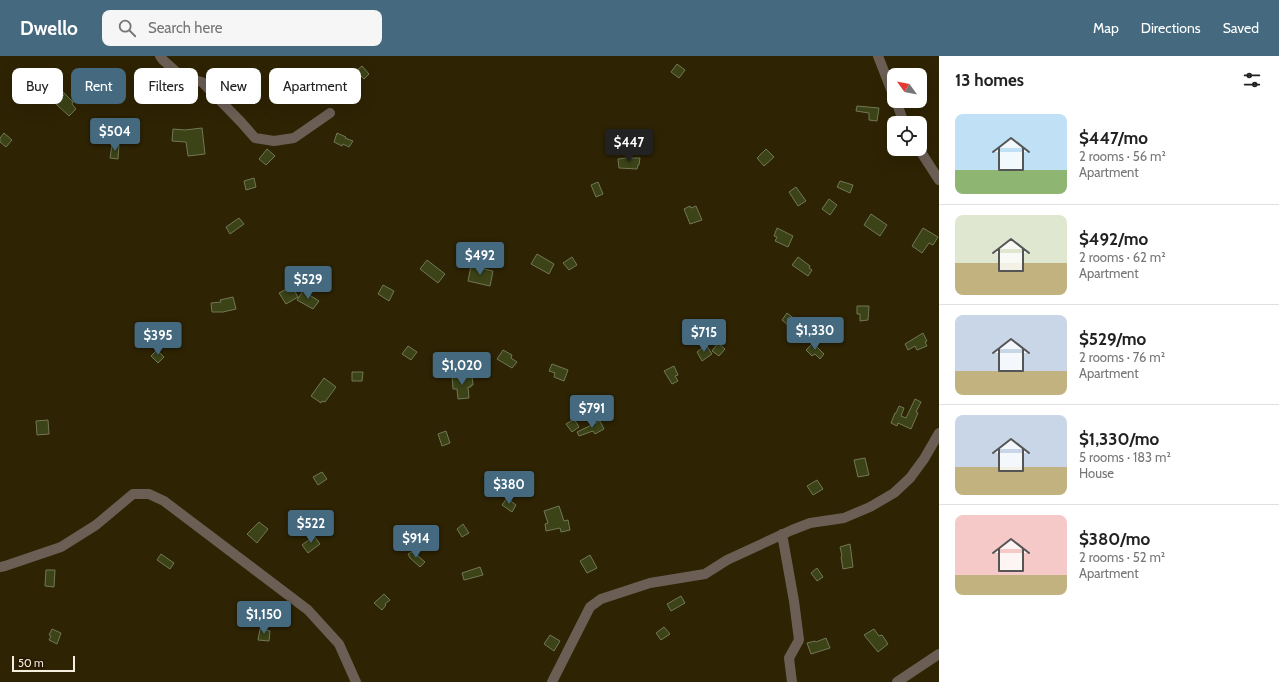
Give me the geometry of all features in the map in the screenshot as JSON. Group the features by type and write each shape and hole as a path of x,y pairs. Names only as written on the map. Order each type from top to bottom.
{"street":[{"path":"160,56 182,76 202,82 255,138 274,141 294,138 330,112"},
{"path":"878,56 887,79"},
{"path":"924,156 939,180"},
{"path":"552,682 590,607 601,599 650,583 704,574 727,560 782,534 810,523 844,518 870,507 894,492 910,478 924,459 939,433"},
{"path":"0,566 5,566 61,547 96,525 134,494 149,494 164,501 308,610 339,644 356,682"},
{"path":"782,534 794,601 799,640 789,658 792,682"},
{"path":"897,682 939,654"}],"building":[{"path":"677,64 685,70 679,78 671,72"},
{"path":"362,66 369,74 364,79 361,76 361,68 360,68"},
{"path":"63,92 71,100 71,104 76,109 69,116 56,104 63,104"},
{"path":"857,106 879,108 877,121 869,120 869,113 856,111"},
{"path":"112,122 129,122 129,130 112,130"},
{"path":"202,128 205,154 188,156 186,142 172,141 173,129 185,130"},
{"path":"4,133 12,140 6,147 0,142 0,138"},
{"path":"337,133 353,141 349,147 343,144 342,146 334,142"},
{"path":"112,145 119,145 118,159 110,158"},
{"path":"267,149 275,156 266,165 259,159"},
{"path":"766,149 774,157 764,166 757,158"},
{"path":"640,158 637,169 619,168 618,159"},
{"path":"254,178 256,187 246,190 244,181"},
{"path":"840,181 853,185 850,193 837,187"},
{"path":"598,182 603,194 596,197 591,185"},
{"path":"796,187 806,201 798,206 789,192"},
{"path":"829,199 837,205 830,215 822,209"},
{"path":"690,206 691,208 696,206 702,220 690,224 684,209"},
{"path":"871,214 887,225 880,236 864,225"},
{"path":"239,218 244,224 230,234 226,227"},
{"path":"777,228 793,236 788,247 775,241 777,237 774,236"},
{"path":"923,228 938,237 933,245 929,243 922,253 912,246"},
{"path":"537,254 554,264 549,274 531,264"},
{"path":"572,257 577,265 569,270 563,263"},
{"path":"798,257 810,266 809,268 812,270 808,276 792,265"},
{"path":"427,260 445,274 438,283 420,269"},
{"path":"471,266 493,271 490,286 468,281"},
{"path":"383,285 394,291 389,301 378,294"},
{"path":"292,286 298,297 286,304 279,293"},
{"path":"303,291 319,301 313,309 297,300"},
{"path":"233,297 236,309 223,312 212,312 211,303 221,302 220,300"},
{"path":"857,306 869,306 868,320 860,321 860,314 857,314"},
{"path":"787,313 796,320 790,327 782,320"},
{"path":"923,333 927,341 925,342 927,346 917,350 915,346 908,350 905,344"},
{"path":"718,343 725,349 719,356 712,351"},
{"path":"813,343 824,354 820,359 815,354 812,356 806,350"},
{"path":"706,345 712,354 702,361 697,352"},
{"path":"408,346 417,352 411,360 402,354"},
{"path":"157,350 164,357 158,363 151,356"},
{"path":"503,350 512,355 511,358 517,362 512,368 497,359"},
{"path":"552,364 568,370 564,381 554,377 555,373 549,371"},
{"path":"674,366 678,375 675,376 678,381 672,384 664,371"},
{"path":"352,372 363,372 362,381 352,381"},
{"path":"461,375 461,378 472,376 473,385 468,387 469,398 458,399 457,389 453,389 452,376"},
{"path":"324,378 336,387 325,402 322,401 321,403 311,396"},
{"path":"915,399 921,402 916,412 918,413 911,429 898,423 897,426 891,423 899,406 904,408 901,416 906,418"},
{"path":"574,419 579,427 572,432 566,424"},
{"path":"48,420 49,434 37,435 36,421"},
{"path":"600,421 604,429 595,434 593,431 579,436 577,432"},
{"path":"446,431 450,443 442,446 438,434"},
{"path":"865,458 869,475 858,477 854,460"},
{"path":"322,472 327,479 318,485 313,477"},
{"path":"817,480 823,489 813,495 807,486"},
{"path":"507,498 516,505 512,512 502,505"},
{"path":"559,506 564,521 568,520 570,530 561,532 560,528 546,531 545,524 548,523 544,511"},
{"path":"259,522 268,529 257,543 247,534"},
{"path":"463,524 469,533 462,537 457,529"},
{"path":"314,536 320,544 308,553 302,545"},
{"path":"850,544 853,567 843,569 840,547"},
{"path":"415,550 418,556 425,562 420,567 410,558 408,554"},
{"path":"161,554 174,563 170,569 157,560"},
{"path":"590,555 597,568 587,573 580,561"},
{"path":"480,567 483,575 464,580 462,573"},
{"path":"817,568 823,577 817,581 811,573"},
{"path":"46,570 55,570 54,587 45,586"},
{"path":"384,594 390,600 385,604 386,605 382,610 374,603"},
{"path":"681,596 685,603 671,611 667,604"},
{"path":"664,627 670,634 661,640 656,633"},
{"path":"52,629 61,633 57,644 49,640 51,636 49,635"},
{"path":"260,629 270,631 269,641 258,640"},
{"path":"874,629 879,636 882,635 888,644 878,652 864,635"},
{"path":"550,635 560,641 554,651 544,644"},
{"path":"826,638 830,648 811,654 807,643 816,642"}]}
